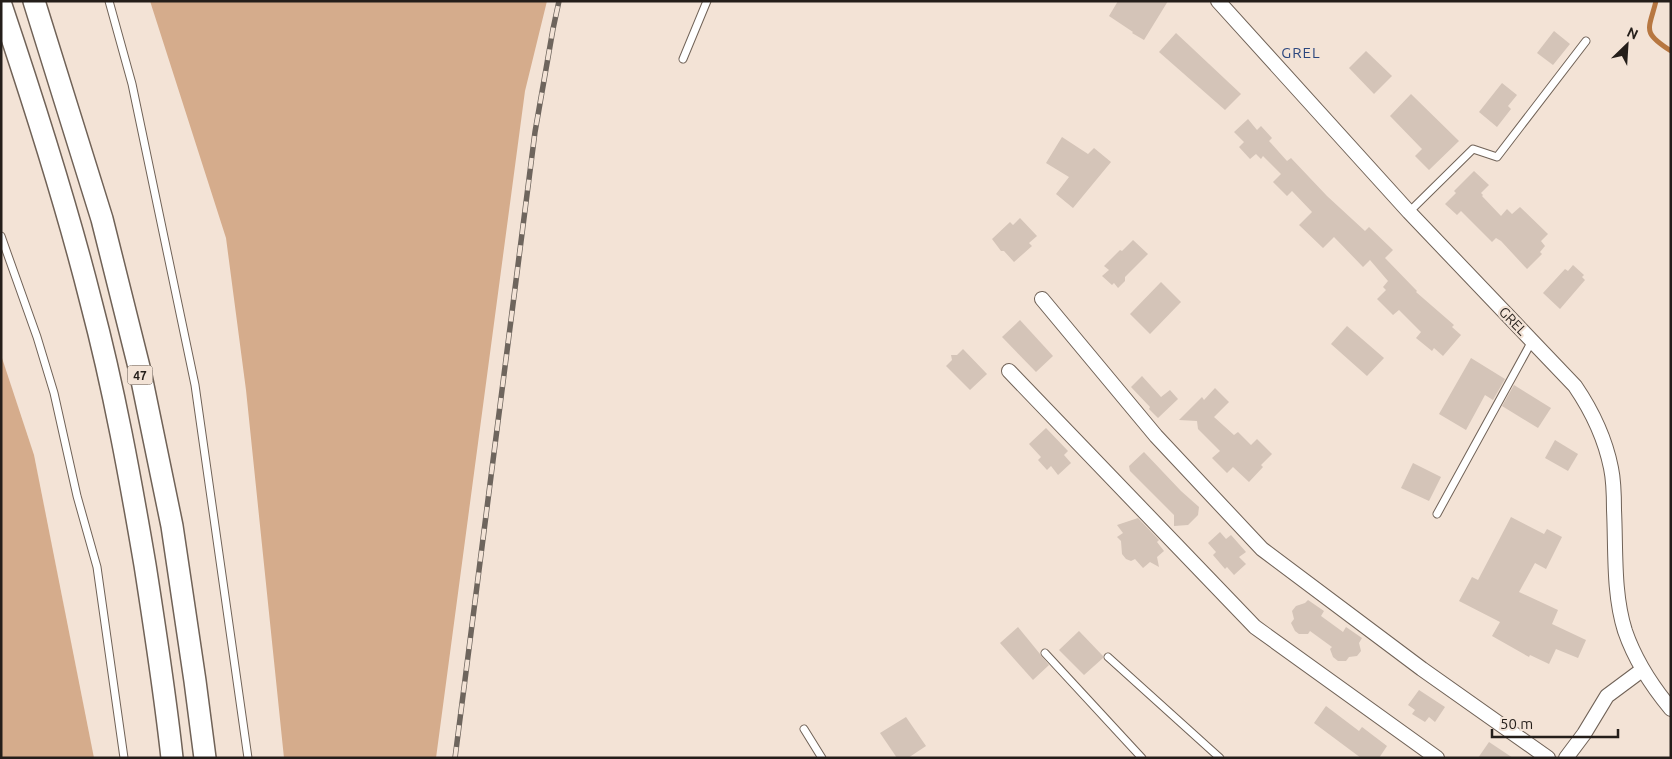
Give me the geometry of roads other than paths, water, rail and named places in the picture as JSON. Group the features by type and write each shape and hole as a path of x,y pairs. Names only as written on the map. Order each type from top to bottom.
{"main road":[{"name":"47","path":"34,1 102,219 140,371 172,526 205,758"},
{"name":"47","path":"1,5 50,154 91,302 109,378 143,557 172,758"}],"street":[{"name":"GREL","path":"1218,1 1409,212 1575,386 1589,407 1606,449 1611,470 1617,582 1625,630 1642,670 1671,709"},
{"path":"1042,299 1156,436 1262,549 1422,669 1548,758"},
{"path":"1009,371 1255,627 1437,758"},
{"path":"1566,758 1584,734 1607,696 1642,670"}],"lane":[{"path":"109,1 132,84 195,385 248,758"},
{"path":"683,59 707,1"},
{"path":"1409,212 1472,149 1497,158 1586,42"},
{"path":"1,236 37,336 51,384 97,567 124,758"},
{"path":"1437,514 1532,340"},
{"path":"1045,653 1142,758"},
{"path":"1108,657 1220,758"},
{"path":"804,729 822,758"}],"waterway":[{"path":"1656,1 1650,25 1651,34 1661,45 1671,51"}],"railway":[{"path":"455,758 535,132 559,1"}],"district":[{"name":"GREL","path":"1301,52"}]}
